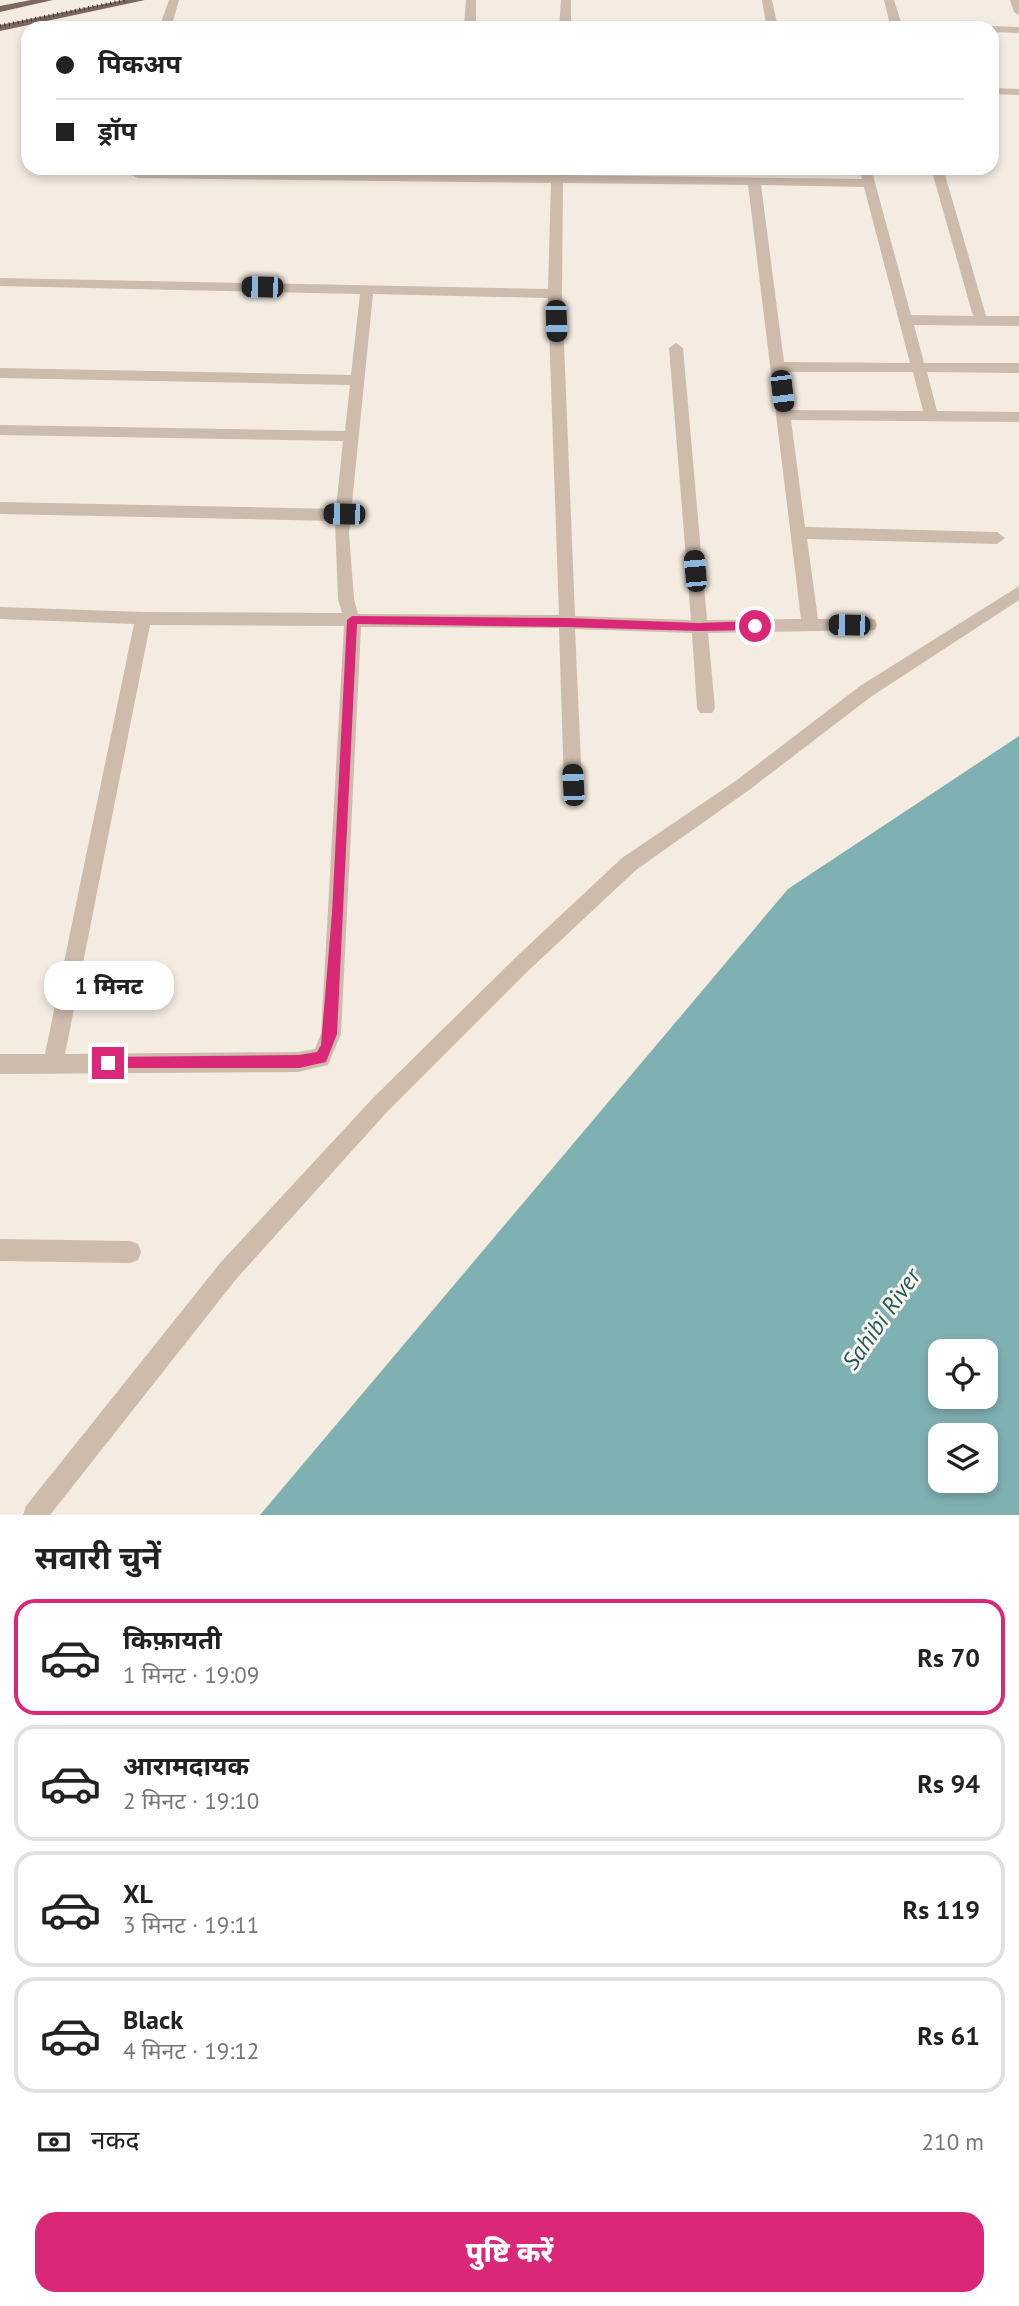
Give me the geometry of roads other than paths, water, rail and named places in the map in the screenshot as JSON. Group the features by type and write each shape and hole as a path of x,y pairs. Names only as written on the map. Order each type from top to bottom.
{"main road":[{"path":"0,9 48,0"},
{"path":"35,21 140,0"},
{"path":"0,28 21,24"}],"street":[{"path":"167,21 174,0"},
{"path":"470,21 471,0"},
{"path":"565,21 566,0"},
{"path":"767,0 769,21"},
{"path":"889,0 896,21"},
{"path":"1015,0 1019,12"},
{"path":"999,29 1019,30"},
{"path":"999,91 1019,92"},
{"path":"556,175 555,294 573,785"},
{"path":"578,175 754,183 868,183"},
{"path":"769,175 770,183"},
{"path":"867,175 931,415"},
{"path":"939,175 981,321"},
{"path":"754,183 810,624"},
{"path":"0,282 555,294"},
{"path":"0,1063 299,1062 321,1058 331,1034 352,620 346,599 341,533 367,289"},
{"path":"907,320 1019,321"},
{"path":"676,348 706,708"},
{"path":"779,367 1019,368"},
{"path":"0,373 358,380"},
{"path":"785,415 1019,417"},
{"path":"0,430 353,436"},
{"path":"0,508 344,514"},
{"path":"799,533 996,538"},
{"path":"35,1515 229,1270 380,1105 522,964 629,864 743,785 866,691 1019,592"},
{"path":"0,612 143,618 566,622 699,627 869,625"},
{"path":"53,1064 143,618"},
{"path":"0,1250 130,1252"}],"water":[{"name":"Sahibi River","path":"1019,736 1019,1515 260,1515 788,889"}],"railway":[{"path":"24,21 127,0"},
{"path":"0,26 21,22"}]}
